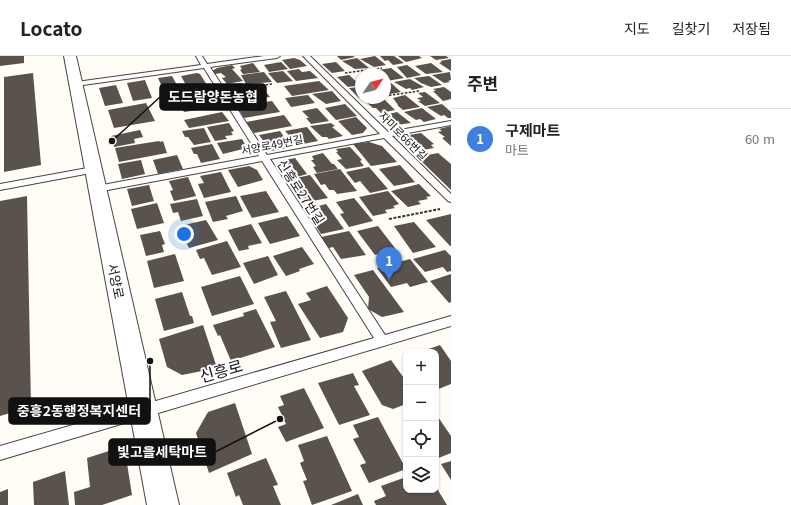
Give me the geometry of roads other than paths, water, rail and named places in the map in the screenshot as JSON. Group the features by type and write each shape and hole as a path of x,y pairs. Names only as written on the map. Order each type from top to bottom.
{"street":[{"name":"서양로","path":"70,56 163,505"}],"lane":[{"name":"신흥로27번길","path":"199,56 382,341"},
{"path":"76,84 206,66 250,58 277,56"},
{"name":"자미로66번길","path":"306,56 451,199"},
{"name":"서양로49번길","path":"0,187 95,179 264,158 451,123"},
{"name":"신흥로","path":"0,453 451,321"}],"place":[{"name":"도드람양돈농협","path":"112,141"},
{"name":"구제마트","path":"389,280"},
{"name":"중흥2동행정복지센터","path":"150,361"},
{"name":"빛고을세탁마트","path":"280,419"}]}
